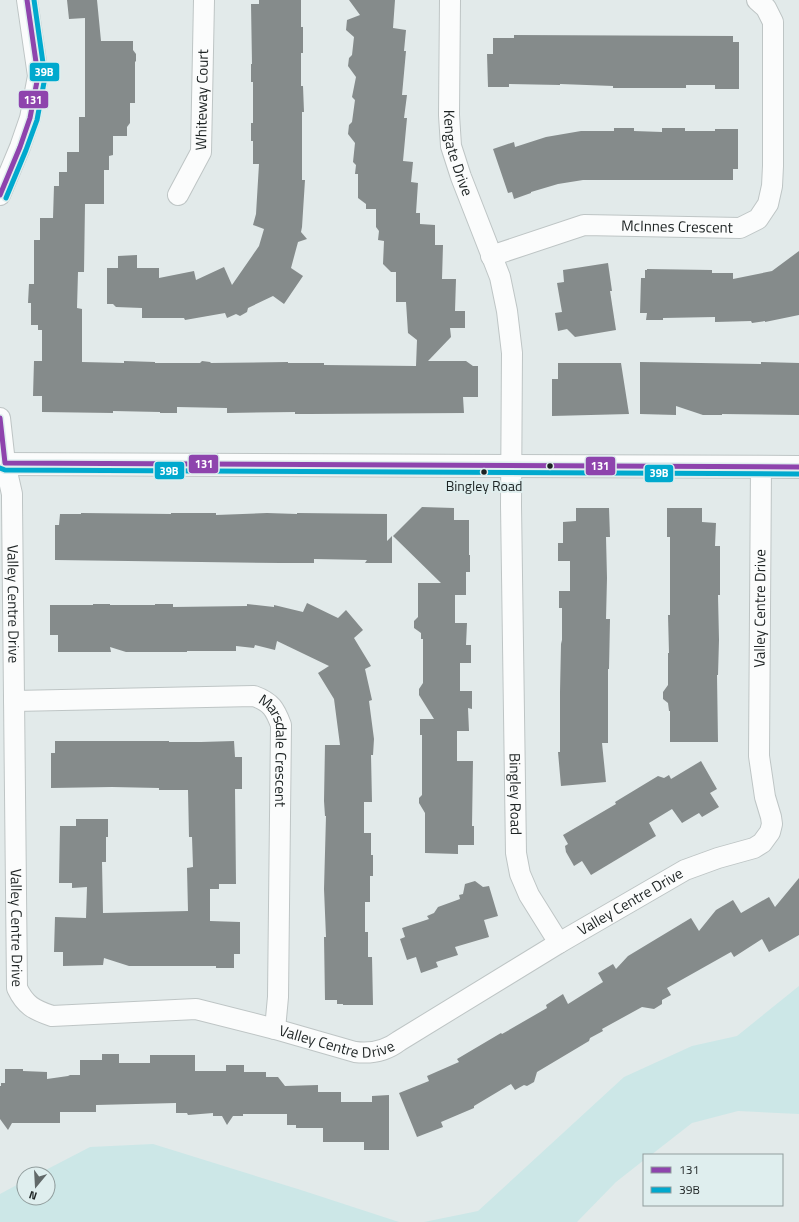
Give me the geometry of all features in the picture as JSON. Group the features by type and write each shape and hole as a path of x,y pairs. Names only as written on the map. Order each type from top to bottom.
{"street":[{"path":"0,195 20,147 30,118 38,76 27,0"},
{"name":"Whiteway Court","path":"178,195 201,152 204,0"},
{"name":"Kengate Drive","path":"450,0 449,115 451,146 461,177 500,278 508,311 512,353 512,465"},
{"name":"McInnes Crescent","path":"491,256 584,225 740,228 758,219 768,204 772,186 773,22 766,8 757,0"},
{"name":"Valley Centre Drive","path":"0,418 3,464 12,494 17,988 21,996 30,1007 52,1016 196,1009 275,1029 355,1052 368,1053 383,1050 394,1045 405,1036 559,943 686,870 718,858 754,848 762,843 770,832 772,824 771,817 765,797 759,756 762,467"},
{"path":"3,464 799,467"},
{"name":"Bingley Road","path":"512,465 511,505 516,853 520,874 529,895 559,943"},
{"name":"Marsdale Crescent","path":"14,701 254,696 267,702 272,707 281,725 278,996 275,1029"}],"shaded area":[{"path":"799,986 799,1114 738,1111 692,1123 652,1154 643,1154 643,1161 616,1182 577,1222 424,1222 478,1211 624,1077 692,1046 737,1036"},
{"path":"153,1144 399,1222 0,1222 0,1194 16,1185 16,1206 56,1206 56,1166 53,1166 90,1147"}],"building":[{"path":"67,0 97,0 101,41 133,41 133,50 136,54 135,103 130,103 130,123 127,127 127,136 113,136 113,155 109,156 109,170 104,170 104,204 85,204 84,272 78,272 77,308 82,309 82,362 288,362 324,363 324,365 416,366 417,340 408,333 406,302 396,302 396,272 391,272 383,264 384,241 378,240 379,231 376,227 376,209 366,209 366,204 358,198 358,174 355,174 356,165 353,162 355,143 348,134 349,125 352,122 355,100 352,97 356,77 348,66 349,58 352,55 354,37 346,30 347,20 360,15 349,0 395,0 393,28 406,30 404,51 406,51 402,95 407,95 404,118 407,118 403,161 413,162 411,182 418,183 416,213 420,213 420,224 435,225 435,245 443,245 442,279 456,279 455,311 465,311 465,328 450,328 451,337 428,361 466,361 473,366 478,366 478,397 463,397 464,413 227,413 227,408 177,407 177,413 113,411 113,413 42,412 42,396 33,396 34,361 42,361 42,330 38,330 38,325 31,325 31,303 28,303 29,284 34,284 34,240 40,240 40,218 53,218 54,186 59,186 59,172 67,172 67,152 79,152 79,117 85,117 85,18 69,19"},
{"path":"259,0 301,0 303,53 301,53 301,86 303,86 304,112 302,112 302,180 305,180 301,232 307,239 298,242 291,268 303,276 284,304 273,296 248,308 247,312 240,316 236,314 227,318 225,313 185,320 184,318 142,318 142,308 116,307 113,304 107,304 107,268 118,268 118,256 137,255 137,268 159,268 159,278 194,271 196,280 224,267 232,285 259,246 264,229 253,225 256,214 259,164 253,164 253,141 251,141 251,123 253,123 253,82 251,82 251,4 259,4"},
{"path":"514,35 733,36 733,42 739,42 739,89 715,89 715,85 686,85 686,88 613,88 613,86 509,84 509,87 488,87 487,54 493,54 493,38 514,38"},
{"path":"614,128 634,128 634,131 662,132 662,128 685,128 685,131 738,129 738,169 733,169 733,180 583,180 558,184 514,199 512,192 508,193 493,149 514,142 515,147 546,137 581,131 614,131"},
{"path":"799,251 799,315 752,323 751,321 715,322 715,317 663,318 663,320 646,320 647,313 640,313 641,278 645,278 645,270 647,269 712,270 712,273 733,273 733,279 772,271"},
{"path":"608,263 612,291 610,291 616,330 575,337 567,329 558,331 555,313 562,312 557,283 564,282 563,270"},
{"path":"640,362 761,364 761,362 799,363 799,415 703,415 676,406 676,415 640,414"},
{"path":"558,363 621,363 629,414 552,416 552,379 558,379"},
{"path":"422,507 454,508 454,520 469,520 470,572 466,572 466,595 455,595 455,623 467,623 466,645 471,645 471,663 460,663 460,691 472,691 472,709 468,708 469,731 457,731 457,761 473,761 472,826 474,826 474,845 458,845 458,854 425,853 425,813 419,803 419,798 422,795 422,735 420,735 420,719 434,719 419,695 419,689 423,683 423,639 421,639 421,633 414,628 414,621 418,617 418,583 441,583 393,536"},
{"path":"576,508 609,508 610,537 606,537 606,619 610,619 608,743 602,743 606,782 561,786 558,752 560,752 562,608 559,608 559,591 570,591 570,561 558,561 558,543 563,543 563,522 576,521"},
{"path":"667,508 702,508 702,522 716,523 715,546 720,546 717,675 718,742 670,742 670,711 668,703 663,699 663,692 668,685 668,615 670,615 670,537 667,537"},
{"path":"216,513 216,515 267,513 387,514 387,541 392,536 392,563 365,563 367,560 314,559 314,563 55,560 55,525 59,525 60,514"},
{"path":"307,603 338,618 346,610 363,630 354,638 371,666 365,669 372,700 369,701 374,739 373,755 371,755 372,802 364,802 364,833 371,833 371,855 373,855 373,876 370,876 370,902 365,902 365,932 368,932 368,957 372,957 373,1005 343,1005 337,1004 337,1000 325,1000 325,745 340,745 334,699 318,673 329,666 277,641 275,650 255,645 254,648 236,646 236,651 126,652 110,647 111,652 58,652 58,635 50,635 50,605 173,604 173,607 247,606 247,604 274,607 274,605 303,612"},
{"path":"55,741 234,741 235,757 242,757 242,789 235,789 236,884 219,884 219,889 210,889 210,921 240,922 240,954 234,954 234,968 216,968 216,966 129,966 104,958 103,965 63,966 63,952 54,952 55,917 86,918 87,887 72,888 72,883 59,883 60,826 76,826 76,819 108,819 106,862 102,862 103,913 188,911 187,868 193,867 192,837 189,837 188,790 112,787 51,788 51,753 55,753"},
{"path":"701,761 717,789 710,793 719,807 702,817 699,813 682,823 672,809 649,823 656,836 591,875 582,861 574,866 566,852 565,846 568,844 563,835 616,804 615,802 658,776 664,778 669,775 671,779"},
{"path":"799,878 799,935 769,952 762,939 734,957 731,952 667,988 671,995 662,1000 662,1004 654,1009 642,1007 602,1029 603,1031 590,1038 589,1041 537,1072 534,1082 515,1090 511,1084 474,1106 474,1108 441,1122 443,1127 417,1137 399,1093 429,1081 427,1076 459,1062 457,1059 547,1008 546,1005 563,994 568,1004 603,982 598,973 613,964 616,969 628,956 691,918 699,931 716,910 733,900 741,913 769,897 775,907"},
{"path":"475,881 483,887 489,886 498,916 484,920 489,937 455,947 458,955 436,962 438,967 421,973 416,957 407,960 400,939 405,937 402,928 429,919 427,916 434,913 438,907 460,899 459,895 463,894 465,884"},
{"path":"102,1054 119,1054 119,1063 150,1063 150,1055 195,1055 195,1071 226,1071 226,1065 244,1065 244,1072 266,1072 266,1077 278,1077 285,1086 318,1085 318,1092 341,1092 341,1102 372,1102 372,1096 389,1095 389,1150 364,1150 364,1142 323,1142 323,1128 296,1128 296,1125 287,1125 287,1114 243,1114 243,1116 233,1116 227,1125 222,1116 213,1116 213,1113 188,1115 187,1113 176,1113 176,1103 96,1105 96,1112 60,1112 60,1123 12,1123 8,1130 0,1119 0,1086 1,1083 5,1083 5,1069 23,1069 23,1071 47,1072 47,1079 70,1075 80,1075 80,1060 102,1060"}],"transit line":[{"name":"131","path":"0,195 20,147 30,118 38,76 27,0"},
{"name":"39B","path":"6,198 37,120 45,77 34,0"},
{"name":"131","path":"0,418 5,463"},
{"name":"131","path":"5,463 799,467"},
{"name":"39B","path":"0,468 5,470 799,474"}],"place":[{"name":"Bingley Road","path":"484,472"}]}
